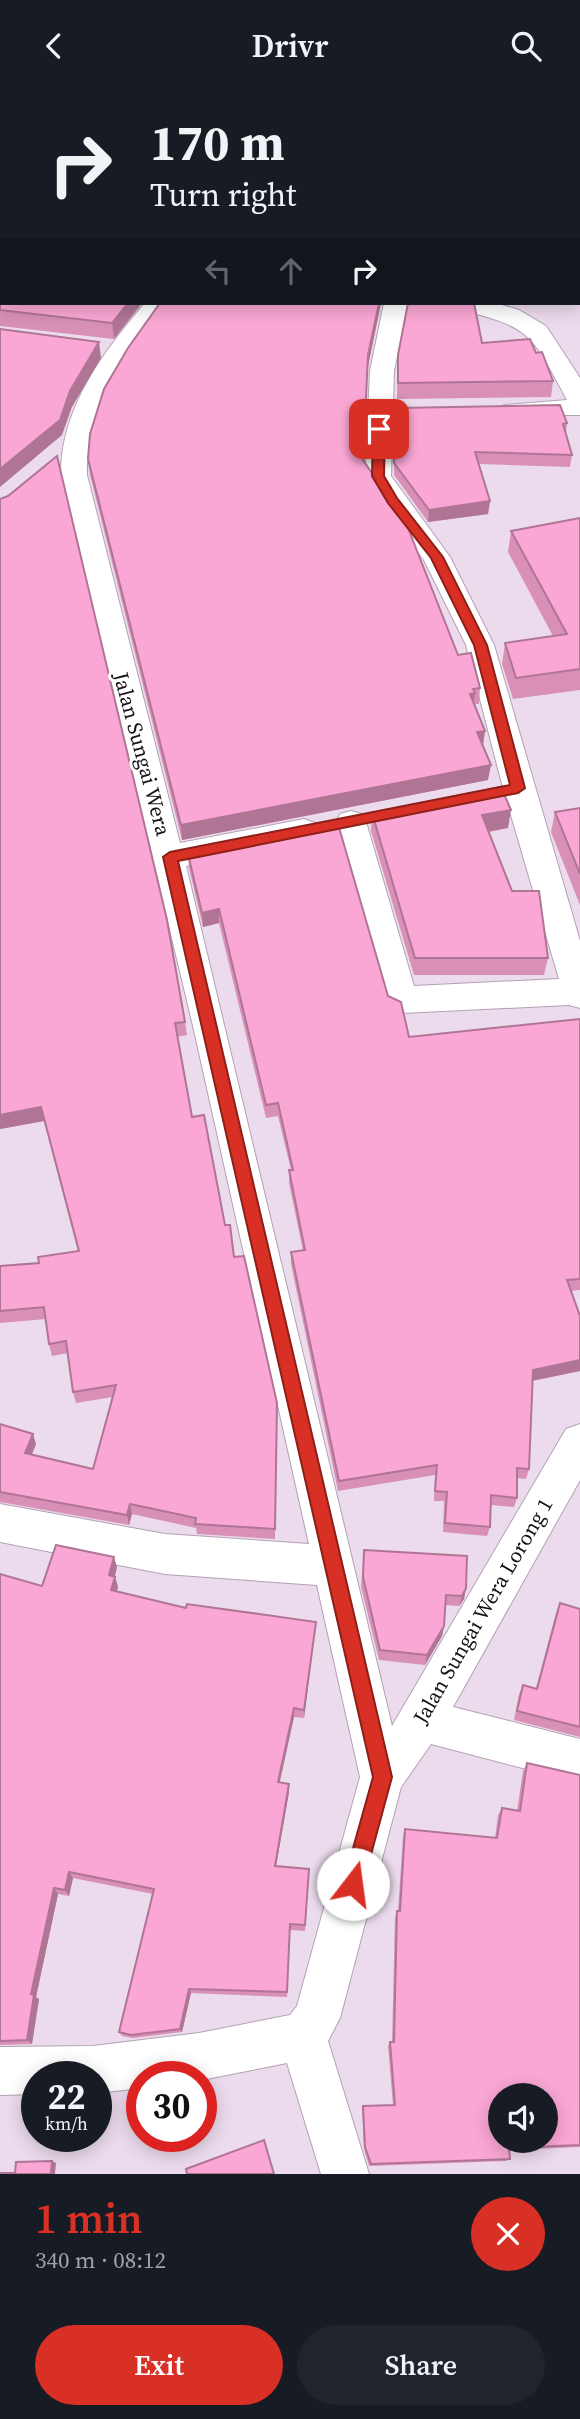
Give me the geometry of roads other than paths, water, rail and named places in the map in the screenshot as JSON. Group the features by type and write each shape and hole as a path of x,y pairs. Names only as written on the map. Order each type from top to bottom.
{"street":[{"name":"Jalan Sungai Wera","path":"156,305 107,349 75,441 74,475 118,662 170,857 383,1777 317,2018 303,2036"},
{"path":"170,857 364,819 401,1000 580,993 505,791 504,728 475,633 436,557 392,500 378,476 393,410 382,371 396,305"},
{"path":"507,306 529,321 543,336 580,400"},
{"path":"485,410 580,407"},
{"path":"47,465 75,441"},
{"name":"Jalan Sungai Wera Lorong 1","path":"383,1777 422,1720 580,1442"},
{"path":"0,1523 165,1554 334,1566"},
{"path":"422,1720 580,1761"},
{"path":"0,2071 93,2070 199,2057 303,2036 345,2174"}]}
